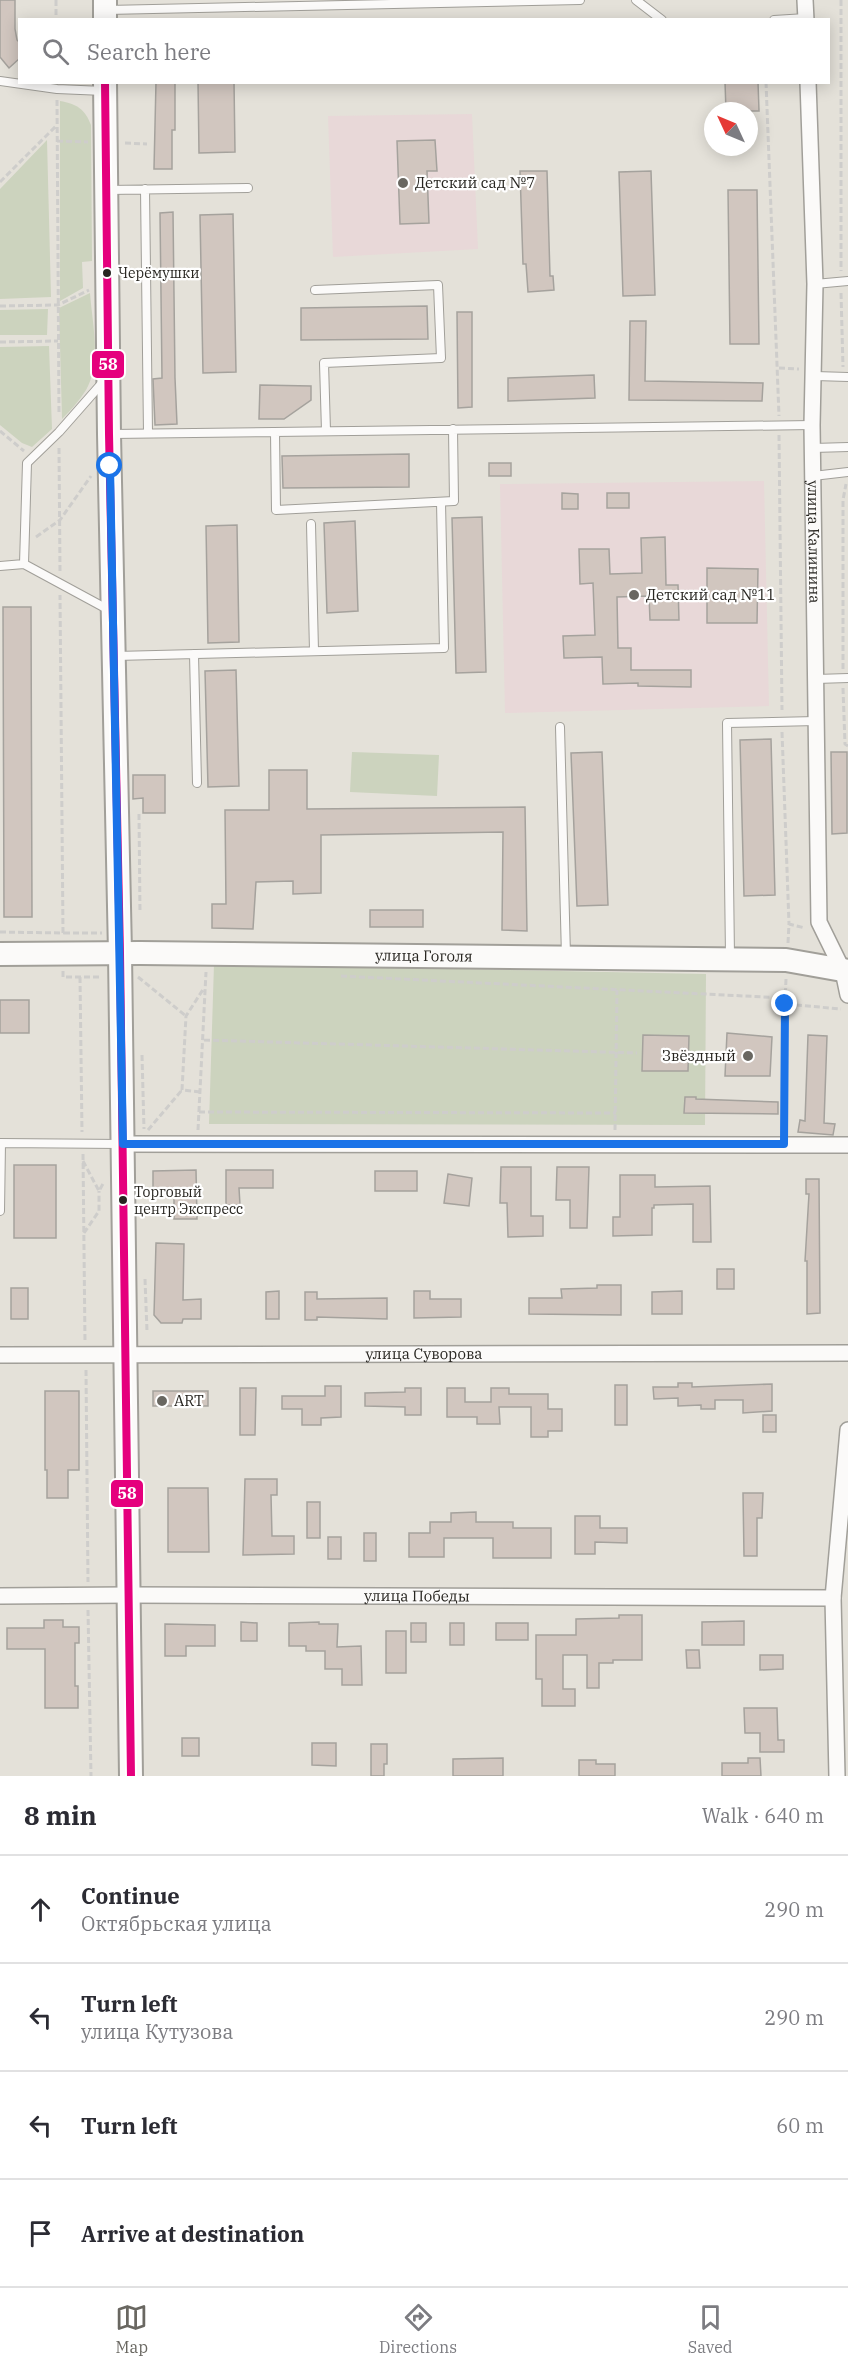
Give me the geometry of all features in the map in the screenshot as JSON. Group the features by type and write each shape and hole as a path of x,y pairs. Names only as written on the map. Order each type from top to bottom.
{"main road":[{"path":"105,87 131,1776"},
{"name":"улица Гоголя","path":"0,954 120,953 786,960 845,971"}],"street":[{"path":"805,0 806,18"},
{"name":"улица Калинина","path":"808,84 815,284 815,376 812,425 819,922 845,971 848,995"},
{"path":"123,1144 848,1145"},
{"name":"улица Суворова","path":"0,1355 848,1353"},
{"path":"837,1776 833,1598 838,1574 848,1430"},
{"name":"улица Победы","path":"0,1596 129,1594 833,1598"}],"lane":[{"path":"105,10 179,4 580,0"},
{"path":"636,0 659,18"},
{"path":"0,81 18,84"},
{"path":"21,84 57,89 105,87"},
{"path":"106,190 248,188"},
{"path":"146,189 148,433"},
{"path":"815,284 844,282"},
{"path":"315,290 438,285 441,358 324,363 326,431"},
{"path":"24,564 27,463 59,432 109,376"},
{"path":"815,376 848,377"},
{"path":"109,434 812,425"},
{"path":"275,432 276,510 454,501 453,429"},
{"path":"813,448 848,447"},
{"path":"813,476 848,472"},
{"path":"114,656 444,648 441,502"},
{"path":"311,524 314,651"},
{"path":"0,566 24,564 113,612"},
{"path":"194,654 197,783"},
{"path":"816,679 845,678"},
{"path":"730,960 728,723 816,722"},
{"path":"560,727 566,958"},
{"path":"0,1211 1,1143 123,1144"}],"path":[{"path":"56,0 56,18"},
{"path":"841,0 843,369"},
{"path":"766,84 778,356 782,723 789,924"},
{"path":"0,932 63,933 57,89"},
{"path":"0,182 57,124"},
{"path":"0,306 58,305 88,290"},
{"path":"0,342 58,341"},
{"path":"0,431 33,457"},
{"path":"24,546 60,520 97,467 110,466"},
{"path":"846,482 843,500 845,744 848,746"},
{"path":"139,814 140,924"},
{"path":"198,1143 206,969"},
{"path":"335,975 785,998"},
{"path":"80,977 91,1776"},
{"path":"139,977 186,1016"},
{"path":"144,1134 182,1090 186,1016 205,987"},
{"path":"615,1144 617,989"},
{"path":"784,1144 785,1004"},
{"path":"204,1040 637,1053"},
{"path":"182,1090 200,1092"},
{"path":"199,1112 616,1113"},
{"path":"84,1233 99,1211 99,1191"}],"shaded area":[{"name":"Детский сад №7","path":"472,114 478,249 333,257 328,116"},
{"name":"Детский сад №11","path":"764,481 769,706 505,713 500,484"}],"green space":[{"path":"60,101 80,108 91,125 92,261 82,262 83,288 60,301"},
{"path":"47,140 51,297 0,299 0,189"},
{"path":"90,293 95,342 94,368 86,390 62,419 59,308"},
{"path":"48,309 47,335 0,335 0,310"},
{"path":"49,346 52,429 32,447 22,443 0,425 0,347"},
{"path":"352,752 439,755 437,796 350,792"},
{"path":"214,964 706,974 705,1125 209,1124"}],"building":[{"path":"0,0 15,0 18,60 9,68 0,57"},
{"path":"156,84 175,84 172,169 154,169"},
{"path":"198,84 234,84 235,152 199,153"},
{"path":"725,84 758,84 759,111 758,102 726,102"},
{"path":"435,140 437,171 427,171 429,223 400,224 397,141"},
{"path":"520,171 547,171 550,276 553,276 554,290 528,292 526,264 523,264"},
{"path":"651,171 655,295 623,296 619,172"},
{"path":"728,190 757,190 759,344 730,344"},
{"path":"173,212 177,424 155,425 153,379 162,378 160,213"},
{"path":"233,214 236,372 203,373 200,215"},
{"path":"427,306 428,339 301,340 301,308"},
{"path":"457,312 472,312 472,407 458,408"},
{"path":"630,321 646,321 645,381 763,383 762,401 629,400"},
{"path":"594,375 595,398 508,401 508,378"},
{"path":"260,385 311,386 311,400 284,419 259,419"},
{"path":"409,454 409,487 283,488 282,456"},
{"path":"489,463 511,463 511,476 489,476"},
{"path":"562,493 578,494 578,509 562,509"},
{"path":"607,493 629,493 629,508 607,508"},
{"path":"482,517 486,672 456,673 452,518"},
{"path":"355,521 358,611 327,613 324,523"},
{"path":"237,525 239,642 208,643 206,526"},
{"name":"Детский сад №11","path":"665,537 666,585 678,585 679,620 650,620 649,596 617,597 618,648 631,648 631,670 691,670 691,687 638,686 638,683 603,684 602,657 564,658 563,636 595,635 593,583 580,584 579,549 609,549 610,574 642,573 641,538"},
{"path":"707,568 758,569 757,623 707,623"},
{"path":"3,607 31,607 32,917 4,917"},
{"path":"236,670 239,786 208,787 205,671"},
{"path":"771,739 775,895 744,896 740,740"},
{"path":"602,752 608,905 577,906 571,753"},
{"path":"831,752 847,752 847,833 832,834"},
{"path":"269,770 307,770 307,809 525,807 527,931 502,930 503,832 321,835 321,893 293,894 293,881 256,882 253,929 212,928 212,904 226,904 225,810 269,810"},
{"path":"133,775 165,775 165,813 143,813 143,798 133,799"},
{"path":"370,910 423,910 423,927 370,927"},
{"path":"0,1000 29,1000 29,1033 0,1033"},
{"name":"Звёздный","path":"727,1033 772,1037 770,1076 725,1076"},
{"path":"643,1035 689,1036 688,1071 642,1071"},
{"path":"808,1035 827,1036 824,1123 835,1124 833,1135 798,1132 800,1120 805,1121"},
{"path":"685,1097 778,1102 778,1114 684,1113"},
{"path":"14,1165 56,1165 56,1238 14,1238"},
{"path":"501,1167 531,1167 531,1216 543,1216 543,1236 508,1237 507,1203 500,1203"},
{"path":"557,1167 589,1167 587,1228 570,1228 570,1200 556,1200"},
{"path":"196,1170 197,1219 174,1219 174,1196 153,1196 153,1171"},
{"path":"226,1170 273,1170 273,1188 239,1188 240,1205 226,1205"},
{"path":"375,1171 417,1171 417,1191 375,1191"},
{"path":"448,1174 472,1178 469,1206 444,1203"},
{"path":"620,1175 655,1175 655,1187 710,1186 711,1242 693,1242 693,1204 654,1205 652,1235 613,1236 613,1217 620,1217"},
{"path":"806,1179 819,1179 820,1313 807,1314 807,1261 805,1261 809,1194 806,1194"},
{"path":"156,1243 184,1244 183,1300 201,1299 201,1319 183,1319 182,1323 161,1323 154,1315"},
{"path":"717,1269 734,1269 734,1289 717,1289"},
{"path":"597,1285 621,1285 621,1315 529,1314 529,1298 562,1298 561,1289 597,1288"},
{"path":"11,1288 28,1288 28,1319 11,1319"},
{"path":"279,1291 279,1319 266,1319 266,1292"},
{"path":"414,1291 430,1291 430,1299 461,1299 461,1317 414,1318"},
{"path":"682,1291 682,1314 652,1314 652,1292"},
{"path":"305,1292 317,1292 317,1299 387,1298 387,1319 317,1317 317,1320 305,1320"},
{"path":"678,1383 692,1383 692,1387 772,1384 772,1411 743,1413 743,1400 715,1400 715,1409 701,1409 701,1405 678,1406 678,1398 654,1399 653,1387 678,1387"},
{"path":"615,1385 627,1385 627,1425 615,1425"},
{"path":"325,1386 341,1386 341,1417 321,1418 321,1425 302,1425 302,1409 282,1409 282,1396 325,1396"},
{"path":"240,1388 256,1388 255,1435 240,1435"},
{"path":"405,1388 421,1388 421,1415 405,1415 405,1407 365,1406 365,1393 405,1392"},
{"path":"447,1388 465,1388 465,1402 491,1402 491,1388 509,1388 509,1394 548,1394 548,1409 562,1409 562,1431 548,1431 548,1437 531,1437 531,1407 499,1407 500,1424 477,1424 477,1417 447,1417"},
{"path":"45,1391 79,1391 79,1470 68,1470 68,1498 47,1498"},
{"path":"153,1391 208,1391 208,1406 153,1406"},
{"path":"763,1415 776,1415 776,1432 763,1432"},
{"path":"245,1479 277,1479 277,1495 271,1495 272,1536 294,1536 294,1554 243,1555"},
{"path":"168,1488 208,1488 209,1552 168,1552"},
{"path":"743,1493 763,1493 762,1518 757,1518 757,1556 744,1556"},
{"path":"307,1502 320,1502 320,1538 307,1538"},
{"path":"476,1512 476,1522 513,1522 513,1528 551,1528 551,1558 493,1558 493,1538 444,1538 444,1557 409,1557 409,1533 430,1533 430,1522 451,1522 451,1513"},
{"path":"575,1516 600,1516 600,1528 627,1528 627,1543 595,1542 595,1554 575,1554"},
{"path":"364,1533 376,1533 376,1561 364,1561"},
{"path":"328,1537 341,1537 341,1559 328,1559"},
{"path":"619,1615 642,1615 642,1660 613,1660 613,1663 599,1663 599,1688 587,1688 587,1655 563,1655 563,1689 575,1689 575,1706 542,1706 542,1679 536,1679 536,1635 576,1635 576,1619 619,1618"},
{"path":"44,1620 63,1620 63,1627 79,1627 79,1643 75,1643 75,1686 78,1686 78,1708 45,1708 45,1649 7,1649 7,1628 44,1628"},
{"path":"744,1621 744,1645 702,1645 702,1622"},
{"path":"241,1622 257,1623 257,1641 241,1641"},
{"path":"319,1622 319,1624 338,1624 337,1647 361,1646 362,1685 342,1685 342,1669 325,1669 325,1651 306,1651 306,1646 289,1646 289,1623"},
{"path":"411,1623 426,1623 426,1642 411,1642"},
{"path":"450,1623 464,1623 464,1645 450,1645"},
{"path":"496,1623 528,1623 528,1640 496,1640"},
{"path":"165,1624 215,1625 215,1646 186,1646 186,1656 165,1656"},
{"path":"386,1631 406,1631 406,1673 386,1673"},
{"path":"686,1650 699,1650 700,1668 687,1668"},
{"path":"760,1655 783,1655 783,1669 760,1670"},
{"path":"744,1708 777,1708 778,1740 784,1740 784,1752 760,1752 760,1733 745,1733"},
{"path":"182,1738 199,1738 199,1756 182,1756"},
{"path":"312,1743 336,1743 336,1766 312,1765"},
{"path":"371,1744 387,1744 387,1764 384,1764 384,1776 371,1776"},
{"path":"503,1758 503,1776 453,1776 453,1759"},
{"path":"748,1758 760,1758 761,1776 722,1776 722,1763 748,1763"},
{"path":"579,1760 596,1760 596,1764 615,1764 615,1776 579,1776"}],"transit line":[{"name":"58","path":"105,84 131,1776"}],"place":[{"name":"Детский сад №7","path":"403,183"},
{"name":"Черёмушки","path":"107,273"},
{"name":"Детский сад №11","path":"634,595"},
{"name":"Звёздный","path":"748,1056"},
{"name":"Торговый центр Экспресс","path":"123,1200"},
{"name":"ART","path":"162,1401"}],"route":[{"path":"110,466 123,1144 784,1144 785,1004"}]}
